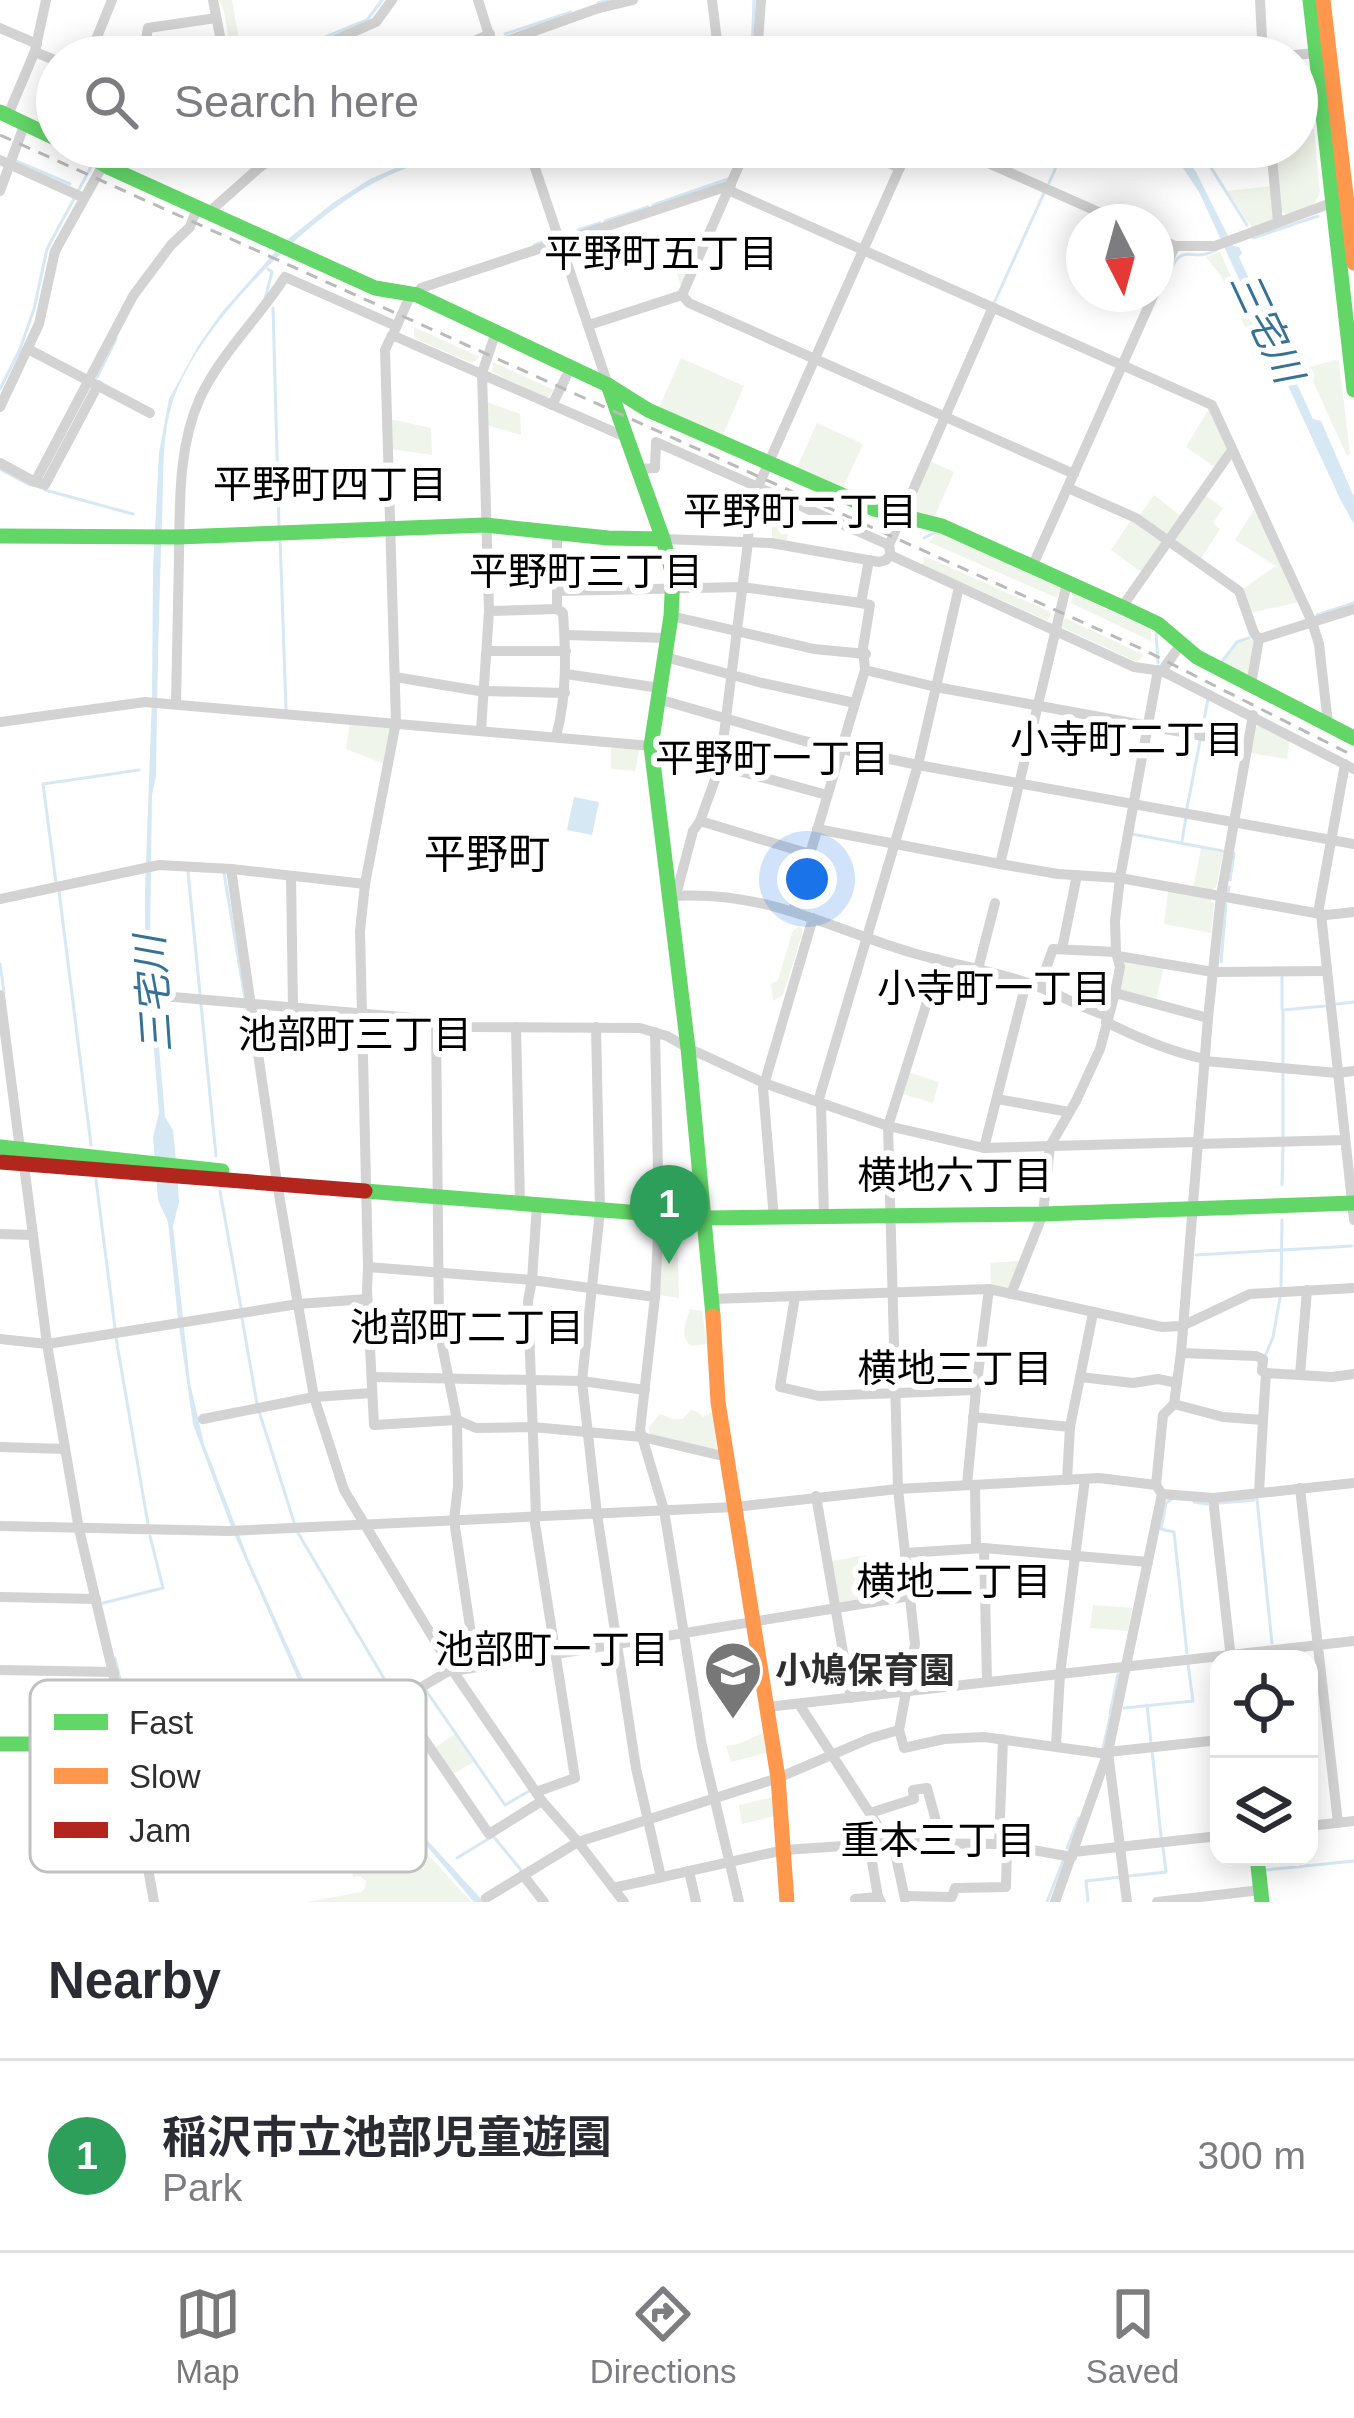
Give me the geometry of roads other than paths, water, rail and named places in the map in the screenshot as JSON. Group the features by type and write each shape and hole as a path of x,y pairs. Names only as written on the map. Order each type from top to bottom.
{"street":[{"path":"39,36 46,0"},
{"path":"97,36 112,0"},
{"path":"213,0 220,36"},
{"path":"344,36 376,22 392,0"},
{"path":"478,0 489,36"},
{"path":"520,36 633,0"},
{"path":"712,0 716,36"},
{"path":"758,36 761,0"},
{"path":"1260,0 1264,36"},
{"path":"1310,0 1314,36"},
{"path":"1323,0 1344,199 1354,390"},
{"path":"146,36 148,28 217,18"},
{"path":"0,31 36,49 4,113 36,128"},
{"path":"1318,63 1354,263"},
{"path":"0,191 5,162 25,123"},
{"path":"5,162 79,196"},
{"path":"0,407 39,324 55,251 95,168"},
{"path":"116,168 375,288 414,294 769,464 874,509 942,526 1122,607 1158,624 1197,657 1341,731"},
{"path":"0,463 35,482 93,383 143,280 243,168"},
{"path":"535,168 671,562 674,590 651,746 674,896 718,1402 778,1778 787,1902"},
{"path":"589,326 682,295 738,168"},
{"path":"674,896 693,831 720,766 748,542 748,507 900,168"},
{"path":"999,168 1080,204"},
{"path":"1273,168 1278,221"},
{"path":"727,1457 642,1437 532,1427 476,1428 457,1420 374,1425 360,931 364,884 396,722 385,350 414,294 729,188 1212,405 1312,622 1341,731 1329,755"},
{"path":"1175,246 1227,243 1344,199"},
{"path":"176,704 175,537 185,444 215,369 286,277 628,438"},
{"path":"682,295 689,303 1074,474"},
{"path":"0,536 175,537 485,525 608,538 771,543 886,560 993,308"},
{"path":"1033,567 1146,312"},
{"path":"481,730 489,651 482,373 496,332"},
{"path":"28,349 150,413"},
{"path":"553,405 571,367"},
{"path":"0,1162 22,1157 277,1184 704,1218 1353,1209 1320,914 1331,840 1350,766 1160,670 1134,667 758,486 656,442 655,468 638,469"},
{"path":"1122,607 1232,450"},
{"path":"1054,1902 1108,1753 1160,1490 1163,1415 1174,1404 1221,896 1256,687 1259,639 1239,592 1136,518 1068,488"},
{"path":"557,533 557,609"},
{"path":"861,603 869,560"},
{"path":"1000,864 1067,583"},
{"path":"824,1217 819,1102 918,765 959,586"},
{"path":"557,591 742,587 870,605 863,648 865,670 793,911"},
{"path":"489,610 557,609 563,613 565,693 556,737"},
{"path":"1259,639 1354,609"},
{"path":"671,616 814,649 866,655"},
{"path":"565,635 668,638"},
{"path":"1011,1294 1043,1214 1050,1146 1100,1049 1115,993 1120,968 1120,878 1133,804 1160,670 1181,644"},
{"path":"489,651 566,651"},
{"path":"665,657 855,703"},
{"path":"865,670 1247,744"},
{"path":"566,674 659,693 725,719 804,741 1354,844"},
{"path":"395,677 485,692 565,693"},
{"path":"0,722 154,703 396,722 651,746 827,794"},
{"path":"700,821 810,854"},
{"path":"817,830 1320,914 1354,911"},
{"path":"0,899 148,867 230,869 364,884"},
{"path":"230,869 314,1397 344,1490 453,1671 539,1797 624,1902"},
{"path":"1062,949 1077,875"},
{"path":"291,876 293,1008"},
{"path":"674,896 736,897 793,911 1033,985 1172,1052 1205,1060 1354,1071"},
{"path":"978,969 994,903"},
{"path":"774,1219 764,1083 813,918"},
{"path":"984,1148 1033,985 1053,949 1117,954 1213,972 1327,971"},
{"path":"937,959 888,1126 898,1489 915,1644 899,1730 904,1748 984,1737 1108,1753 1210,1741"},
{"path":"1115,993 1208,1018"},
{"path":"0,995 5,1066 47,1344 79,1529 116,1680"},
{"path":"162,996 471,1027 640,1028 667,1036 764,1083 888,1126 984,1148 1345,1140"},
{"path":"436,1020 440,1330 457,1420 454,1520 476,1666"},
{"path":"426,1742 489,1834 539,1797 575,1778 535,1516 528,1301 532,1280 516,1027"},
{"path":"596,1028 600,1211 582,1382 636,1768 661,1877"},
{"path":"655,1032 658,1216 642,1437 664,1510 702,1746 739,1902"},
{"path":"997,1099 1069,1112"},
{"path":"0,1147 22,1157"},
{"path":"0,1234 33,1235"},
{"path":"368,1267 532,1280 655,1297"},
{"path":"712,1299 989,1289 1162,1327 1182,1325 1250,1294 1354,1288"},
{"path":"987,1682 980,1548 971,1485 973,1418 989,1289"},
{"path":"1300,1375 1307,1290"},
{"path":"795,1297 780,1387 819,1396 976,1390"},
{"path":"0,1339 47,1344 298,1304 367,1299"},
{"path":"1067,1480 1070,1426 1094,1313"},
{"path":"369,1325 440,1330"},
{"path":"1181,1354 1256,1356 1263,1359 1266,1373 1354,1374"},
{"path":"1259,1493 1266,1373"},
{"path":"372,1377 582,1382 645,1390"},
{"path":"1080,1377 1177,1383"},
{"path":"203,1419 314,1397 373,1393"},
{"path":"1174,1404 1222,1417 1262,1420"},
{"path":"973,1418 1070,1426"},
{"path":"0,1447 65,1449"},
{"path":"1057,1745 1060,1674 1084,1479"},
{"path":"0,1526 235,1531 735,1507 898,1489 1084,1479 1214,1498 1354,1483"},
{"path":"1300,1488 1338,1823"},
{"path":"816,1496 851,1698"},
{"path":"1214,1498 1230,1650"},
{"path":"905,1552 980,1548 1148,1562"},
{"path":"0,1597 96,1599"},
{"path":"426,1686 453,1671 476,1666 910,1597"},
{"path":"1282,1650 1354,1640"},
{"path":"766,1708 1210,1659"},
{"path":"0,1670 114,1672"},
{"path":"799,1704 891,1843 905,1899 952,1897 955,1888 1006,1887 1003,1739"},
{"path":"486,1898 578,1842 778,1778 899,1730"},
{"path":"1108,1753 1127,1902"},
{"path":"870,1813 914,1798 914,1790 927,1787 942,1843"},
{"path":"1318,1825 1354,1821"},
{"path":"613,1888 784,1850 942,1843 1073,1854 1210,1837"},
{"path":"856,1902 879,1899 869,1844"},
{"path":"1157,1902 1262,1896 1258,1866"},
{"path":"689,1871 696,1902"},
{"path":"149,1872 154,1902"},
{"path":"524,1876 544,1902"}],"water":[{"name":"三宅川","path":"408,168 344,201 252,282 181,380 164,452 150,943 165,1117 173,1130 177,1170 179,1202 173,1226 190,1383 204,1444 303,1680 298,1680 232,1529 193,1424 168,1222 158,1200 153,1137 159,1113 145,936 153,569 159,453 169,399 198,346 283,243 370,179"},
{"name":"三宅川","path":"1183,168 1196,172 1233,246 1242,253 1239,257 1313,419 1321,421 1354,497 1354,524 1341,501 1199,192"},
{"path":"574,797 599,802 592,835 567,830"},
{"path":"426,1839 484,1902 474,1902 426,1845"}],"waterway":[{"path":"328,36 367,20 382,0"},
{"path":"598,3 609,0"},
{"path":"753,36 754,0"},
{"path":"505,34 571,12"},
{"path":"16,161 70,184"},
{"path":"0,389 34,309 47,249 90,168"},
{"path":"1049,183 1056,168"},
{"path":"1211,168 1247,225"},
{"path":"653,205 728,179"},
{"path":"995,301 1044,193"},
{"path":"605,221 648,207"},
{"path":"1253,238 1318,216"},
{"path":"578,230 600,223"},
{"path":"534,245 551,239"},
{"path":"1174,263 1180,256 1216,250"},
{"path":"265,299 272,272 268,269"},
{"path":"273,308 279,526"},
{"path":"97,377 116,339"},
{"path":"0,469 30,485"},
{"path":"45,490 133,514"},
{"path":"924,538 938,531"},
{"path":"280,537 286,709"},
{"path":"1317,615 1354,603"},
{"path":"1156,633 1158,663"},
{"path":"1221,663 1237,642 1249,638"},
{"path":"1202,730 1208,699"},
{"path":"1187,808 1200,741"},
{"path":"56,883 43,784 139,770"},
{"path":"1182,841 1186,817"},
{"path":"1132,834 1223,851"},
{"path":"1230,880 1234,853"},
{"path":"188,872 200,994"},
{"path":"224,873 245,999"},
{"path":"1228,892 1229,887"},
{"path":"59,891 91,1145"},
{"path":"1221,962 1226,904"},
{"path":"0,964 4,992"},
{"path":"1282,977 1282,1009"},
{"path":"1337,1004 1354,1002"},
{"path":"201,1004 216,1156"},
{"path":"1283,1062 1283,1010 1325,1006"},
{"path":"246,1010 252,1048"},
{"path":"1283,1073 1283,1136"},
{"path":"1282,1185 1283,1145"},
{"path":"96,1180 115,1328"},
{"path":"220,1191 241,1308"},
{"path":"1281,1286 1282,1220"},
{"path":"1196,1255 1352,1246"},
{"path":"1266,1354 1280,1298"},
{"path":"242,1318 257,1404"},
{"path":"116,1338 148,1524"},
{"path":"259,1411 294,1522"},
{"path":"1172,1499 1166,1503 1161,1529 1174,1532 1187,1653"},
{"path":"1257,1499 1272,1643"},
{"path":"1220,1503 1254,1500"},
{"path":"1194,1502 1207,1504"},
{"path":"298,1533 385,1680"},
{"path":"103,1603 163,1588 150,1536"},
{"path":"115,1658 120,1680"},
{"path":"1124,1708 1193,1701 1188,1664"},
{"path":"1110,1714 1118,1674"},
{"path":"426,1690 505,1805 529,1791"},
{"path":"1147,1705 1151,1742"},
{"path":"1103,1748 1110,1717"},
{"path":"1152,1750 1161,1836"},
{"path":"1067,1848 1079,1818"},
{"path":"457,1858 493,1836 521,1870"},
{"path":"1129,1876 1166,1872 1163,1847"},
{"path":"1047,1902 1063,1861"},
{"path":"1266,1870 1354,1861"},
{"path":"1088,1902 1086,1881 1121,1877"}],"railway":[{"path":"0,135 36,151"},
{"path":"73,168 1142,649 1354,756"}],"place":[{"name":"稲沢市立池部児童遊園","path":"669,1264"},
{"name":"小鳩保育園","path":"733,1721"}],"district":[{"name":"平野町五丁目","path":"661,253"},
{"name":"平野町四丁目","path":"330,484"},
{"name":"平野町二丁目","path":"800,511"},
{"name":"平野町三丁目","path":"586,571"},
{"name":"小寺町二丁目","path":"1127,739"},
{"name":"平野町一丁目","path":"772,758"},
{"name":"平野町","path":"487,854"},
{"name":"小寺町一丁目","path":"994,988"},
{"name":"池部町三丁目","path":"355,1034"},
{"name":"横地六丁目","path":"955,1175"},
{"name":"池部町二丁目","path":"467,1327"},
{"name":"横地三丁目","path":"955,1368"},
{"name":"横地二丁目","path":"954,1581"},
{"name":"池部町一丁目","path":"552,1649"},
{"name":"重本三丁目","path":"938,1840"}]}
